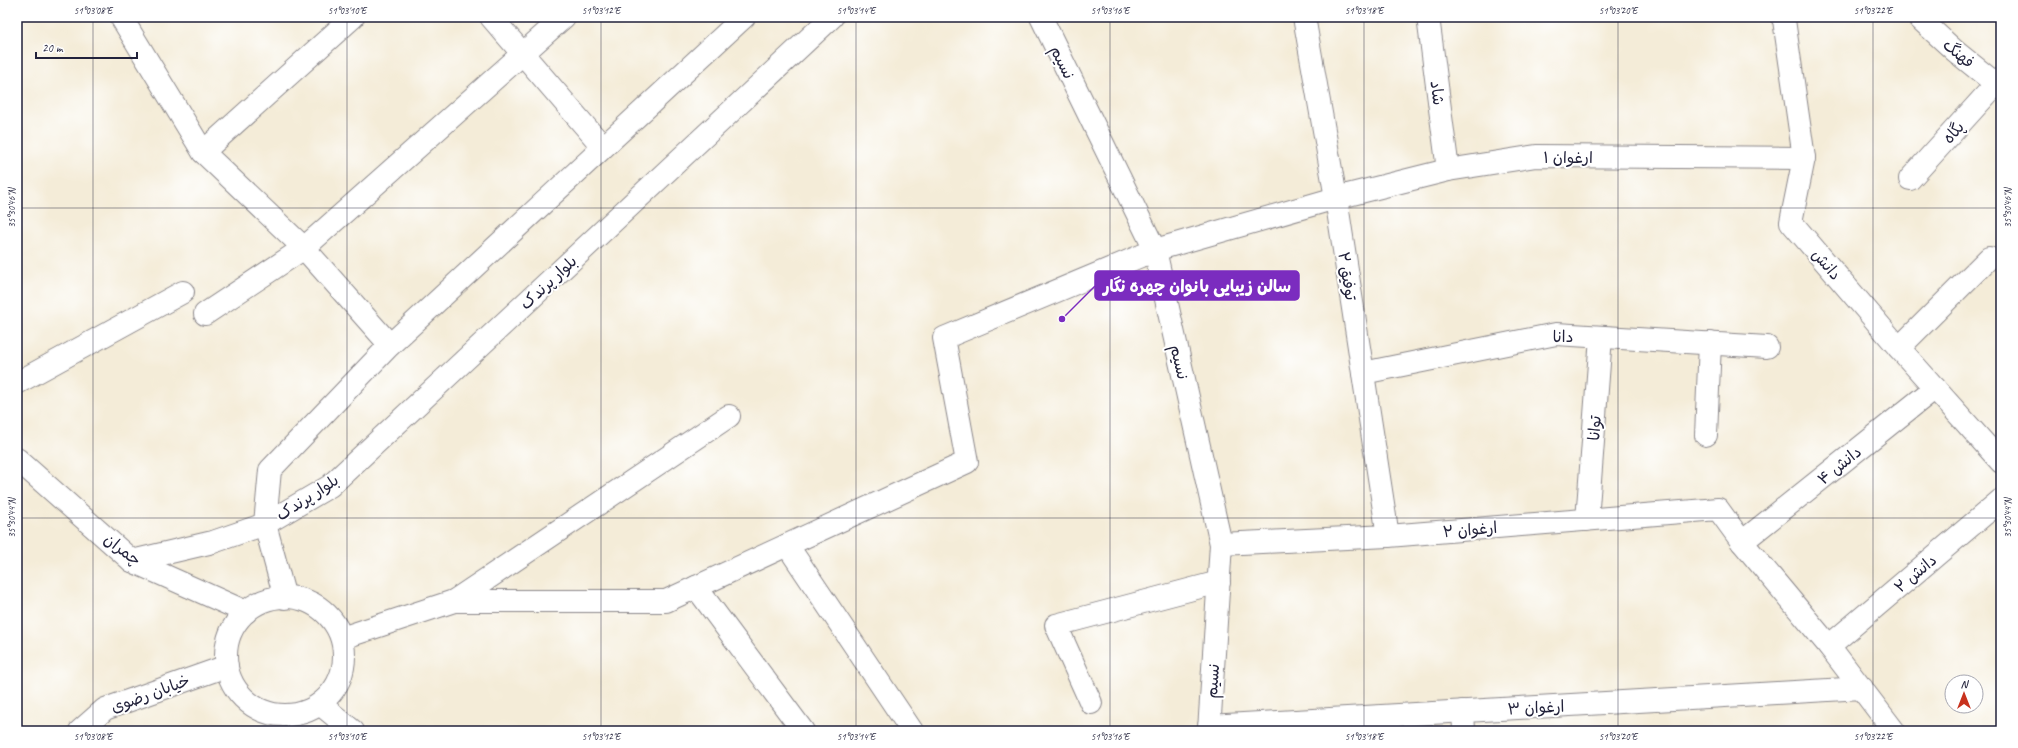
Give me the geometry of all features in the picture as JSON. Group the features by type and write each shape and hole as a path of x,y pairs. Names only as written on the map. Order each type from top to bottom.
{"street":[{"path":"121,17 203,152 304,248 390,345"},
{"path":"203,152 353,17"},
{"path":"491,17 603,148"},
{"path":"205,314 304,248 564,17"},
{"name":"بلوار پرندک","path":"265,524 270,470 390,345 744,17"},
{"name":"بلوار پرندک","path":"265,524 330,486 832,17"},
{"name":"نسیم","path":"1041,17 1156,250 1221,544 1209,729"},
{"name":"توفیق ۲","path":"1304,17 1336,198 1388,536"},
{"name":"شاد","path":"1428,17 1448,170"},
{"name":"دانش","path":"1782,17 1784,20 1804,158 1791,222 1899,348 2001,462"},
{"name":"فهنگ","path":"1918,17 1955,51 1999,86"},
{"name":"پگاه","path":"1910,179 1999,86"},
{"name":"ارغوان ۱","path":"787,545 967,462 944,338 1156,250 1336,198 1448,170 1536,156 1804,158"},
{"path":"1899,348 1989,258"},
{"path":"17,383 183,292"},
{"name":"دانا","path":"1363,373 1556,334 1767,347"},
{"name":"توانا","path":"1587,520 1601,337"},
{"path":"1706,435 1710,343"},
{"name":"دانش ۴","path":"1742,542 1935,388"},
{"path":"342,638 454,601 729,416"},
{"name":"چمران","path":"17,459 132,561 246,612"},
{"name":"دانش ۲","path":"1829,646 2001,500"},
{"name":"ارغوان ۲","path":"1221,544 1388,536 1718,509 1742,542"},
{"path":"132,561 213,542 265,524 285,598"},
{"path":"1742,542 1829,646 1894,731"},
{"path":"454,601 666,601 787,545 912,731"},
{"path":"1091,703 1056,625 1219,582"},
{"path":"696,587 802,731"},
{"path":"285,598 304,600 320,609 333,622 342,638 344,656 342,675 333,692 320,704 302,713 282,716 263,711 248,700 233,685 227,666 227,646 234,627 246,612 258,604 271,599 285,598"},
{"name":"خیابان رضوی","path":"80,731 105,709 227,666"},
{"name":"ارغوان ۳","path":"1209,729 1464,721 1862,688"},
{"path":"320,704 353,731"}],"place":[{"name":"سالن زیبایی بانوان چهره نگار","path":"1062,319"}]}
